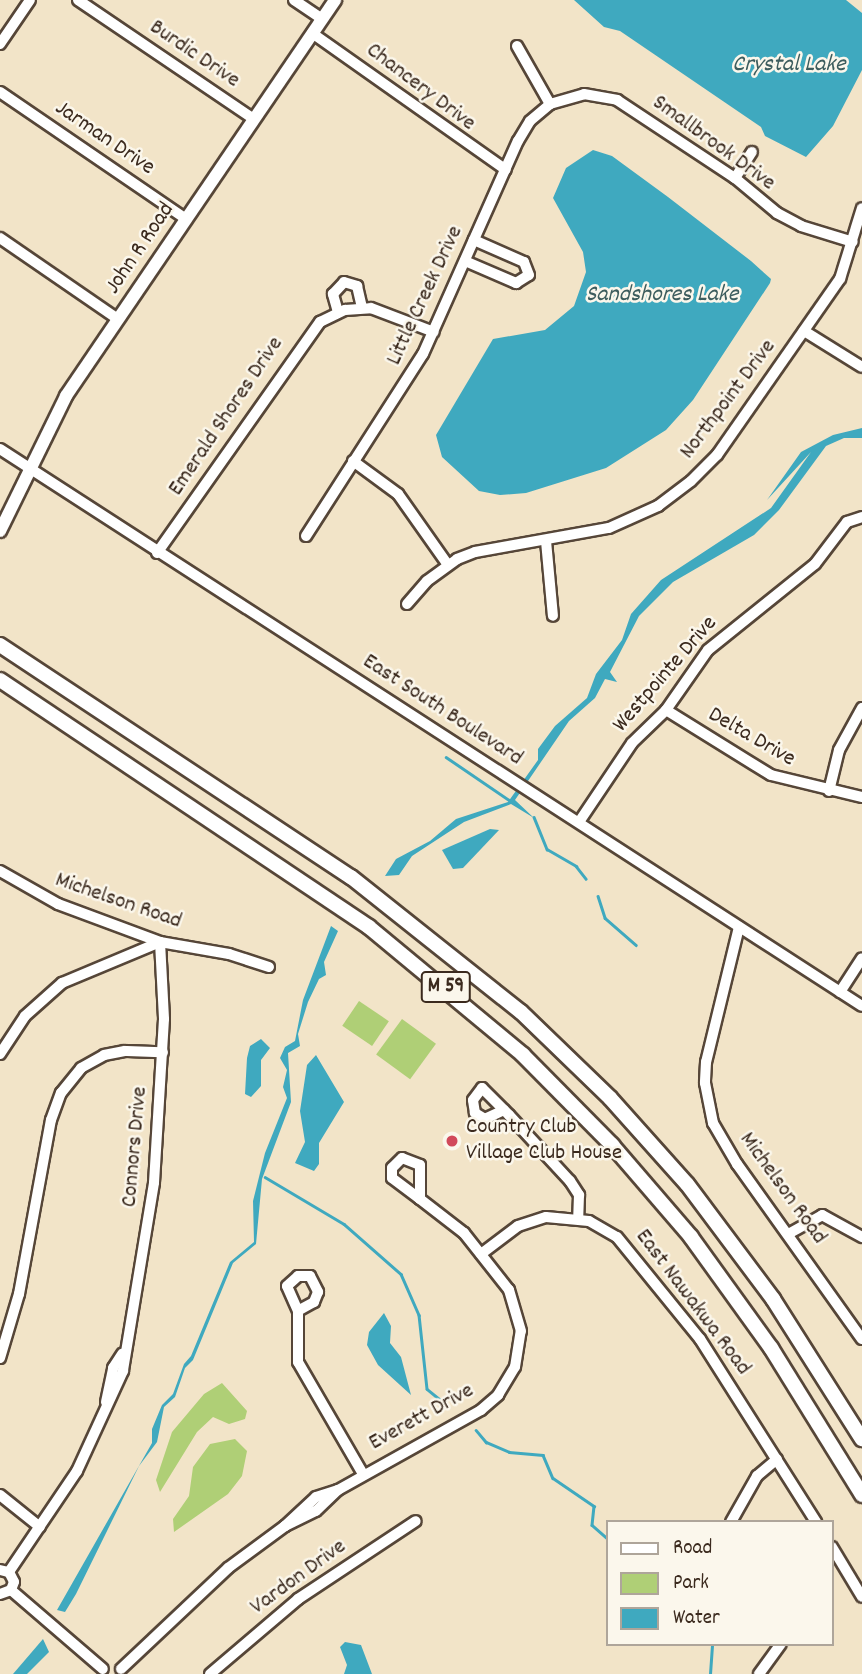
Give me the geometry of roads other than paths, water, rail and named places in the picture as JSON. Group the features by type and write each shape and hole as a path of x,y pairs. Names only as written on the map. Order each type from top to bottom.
{"highway":[{"name":"M 59","path":"0,645 351,877 450,951 522,1013 610,1098 701,1202 786,1318 862,1439"},
{"name":"M 59","path":"0,680 369,927 523,1055 612,1145 699,1247 771,1348 862,1495"}],"main road":[{"name":"John R Road","path":"0,531 66,396 335,0"}],"street":[{"path":"0,44 30,0"},
{"name":"Burdic Drive","path":"78,0 254,119"},
{"path":"293,0 322,19"},
{"name":"Chancery Drive","path":"312,33 506,170"},
{"path":"517,46 550,104"},
{"name":"Jarman Drive","path":"0,92 186,219"},
{"name":"Smallbrook Drive","path":"550,104 584,94 617,100 735,178 790,221 853,242"},
{"name":"Little Creek Drive","path":"306,536 352,461 408,379 434,332 530,121 550,104"},
{"path":"735,178 752,152"},
{"name":"Northpoint Drive","path":"407,604 448,565 475,552 546,541 623,524 682,489 717,455 840,279 862,208"},
{"path":"0,238 118,319"},
{"path":"465,261 516,283 529,275 524,262 474,240"},
{"path":"338,312 333,294 345,282 357,286 362,307"},
{"name":"Emerald Shores Drive","path":"157,554 303,339 338,312 362,307 383,310 434,332"},
{"path":"804,331 862,367"},
{"name":"East South Boulevard","path":"0,449 157,554 516,781 862,1006"},
{"path":"352,461 403,499 448,565"},
{"name":"Westpointe Drive","path":"579,822 632,743 666,710 719,638 807,571 847,522 862,517"},
{"path":"546,541 554,616"},
{"path":"829,791 839,750 862,708"},
{"name":"Delta Drive","path":"666,710 771,775 862,797"},
{"name":"Michelson Road","path":"0,871 58,904 160,942 229,954 269,967"},
{"name":"Michelson Road","path":"739,927 711,1034 705,1083 713,1123 725,1145 790,1233 862,1339"},
{"path":"0,1054 25,1016 62,983 160,942"},
{"name":"Connors Drive","path":"4,1571 40,1527 77,1471 106,1406 119,1384 149,1225 163,1052 160,942"},
{"path":"840,992 862,958"},
{"path":"0,1358 19,1294 57,1100 75,1074 93,1060 125,1051 163,1052"},
{"path":"503,1110 575,1187 580,1203 578,1218"},
{"name":"Everett Drive","path":"122,1671 219,1576 285,1526 309,1501 338,1490 481,1410 511,1376 520,1343 517,1312 503,1281 456,1225 420,1199"},
{"path":"790,1233 822,1215 862,1237"},
{"name":"East Nawakwa Road","path":"481,1254 518,1226 546,1217 578,1218 610,1231 635,1255 700,1339 815,1520"},
{"path":"298,1311 298,1362 363,1474"},
{"path":"732,1520 751,1484 778,1459"},
{"path":"0,1495 40,1527"},
{"name":"Vardon Drive","path":"210,1674 298,1599 416,1521"},
{"path":"836,1562 862,1597"},
{"path":"0,1594 11,1590 14,1582 4,1571"},
{"path":"11,1590 102,1672 109,1665 122,1671"},
{"path":"759,1674 780,1646"}],"water":[{"name":"Crystal Lake","path":"574,0 846,0 862,13 862,70 833,126 806,157 765,136 761,127 620,31 604,27"},
{"name":"Sandshores Lake","path":"593,150 612,156 668,197 751,261 771,279 770,283 693,400 666,430 606,468 526,493 500,495 479,491 442,457 436,435 493,339 545,330 574,306 586,272 583,252 553,198 566,168"},
{"path":"862,428 862,438 844,438 826,446 779,510 754,535 673,582 639,616 610,672 617,682 605,679 595,698 569,721 515,800 534,818 511,804 464,822 412,856 399,875 385,876 396,859 430,841 456,819 508,802 538,760 538,749 555,726 587,698 596,674 622,640 631,614 661,580 771,508 811,452 767,500 801,452 833,435"},
{"path":"490,829 499,830 463,868 453,869 442,850"},
{"path":"331,926 338,931 324,962 326,975 319,979 308,1002 298,1034 300,1046 288,1053 291,1102 262,1179 256,1244 233,1263 193,1360 185,1368 175,1397 164,1407 157,1442 139,1466 76,1594 65,1612 57,1610 152,1443 152,1429 162,1405 173,1394 230,1262 254,1242 253,1201 265,1153 287,1098 283,1087 287,1070 280,1058 285,1047 295,1041 303,1000"},
{"path":"261,1039 270,1048 261,1060 261,1086 251,1097 245,1094 247,1058 250,1046"},
{"path":"316,1055 344,1102 319,1143 319,1164 314,1171 295,1163 305,1142 300,1111 307,1065"},
{"path":"384,1313 391,1326 390,1343 401,1357 411,1395 378,1365 367,1345 369,1332"},
{"path":"43,1639 49,1652 27,1674 13,1674"},
{"path":"345,1642 361,1645 372,1674 344,1674 347,1665 340,1647"}],"waterway":[{"path":"446,757 509,800"},
{"path":"534,817 547,849 576,866 586,879"},
{"path":"598,896 605,918 636,945"},
{"path":"265,1177 344,1224 401,1274 419,1315 427,1389 443,1402"},
{"path":"476,1430 486,1442 509,1452 543,1455 553,1478 594,1506 592,1525 606,1537"},
{"path":"710,1674 712,1646"}],"place":[{"name":"Country Club Village Club House","path":"452,1141"}]}
